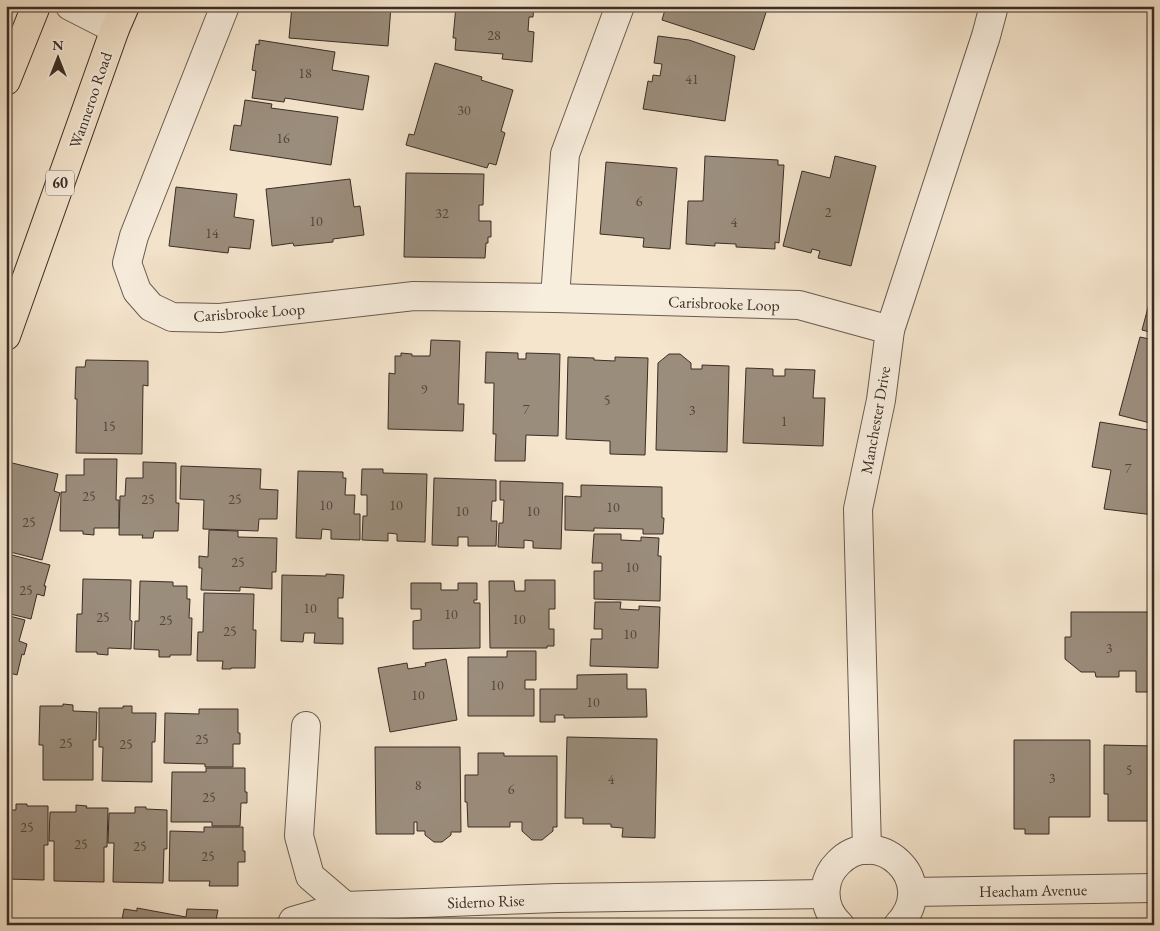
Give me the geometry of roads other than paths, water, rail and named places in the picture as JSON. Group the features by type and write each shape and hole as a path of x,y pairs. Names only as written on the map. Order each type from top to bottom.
{"highway":[{"path":"6,81 36,6"},
{"name":"Wanneroo Road","path":"6,336 120,18"}],"street":[{"path":"70,6 120,18"},
{"name":"Carisbrooke Loop","path":"225,6 134,236 127,263 136,291 151,307 172,317 220,318 414,296 799,305 890,330"},
{"path":"555,298 564,154 620,6"},
{"name":"Manchester Drive","path":"866,850 858,509 882,400 890,330 986,36 994,6"},
{"path":"306,726 298,836 310,876 346,906"},
{"path":"840,925 834,920 828,908 825,894 827,880 833,869 842,859 853,852 866,850 881,851 893,857 903,866 910,879 913,892 911,906 898,925"},
{"name":"Heacham Avenue","path":"913,892 1154,888"},
{"name":"Siderno Rise","path":"292,925 293,921 346,906 557,898 825,894"}]}
